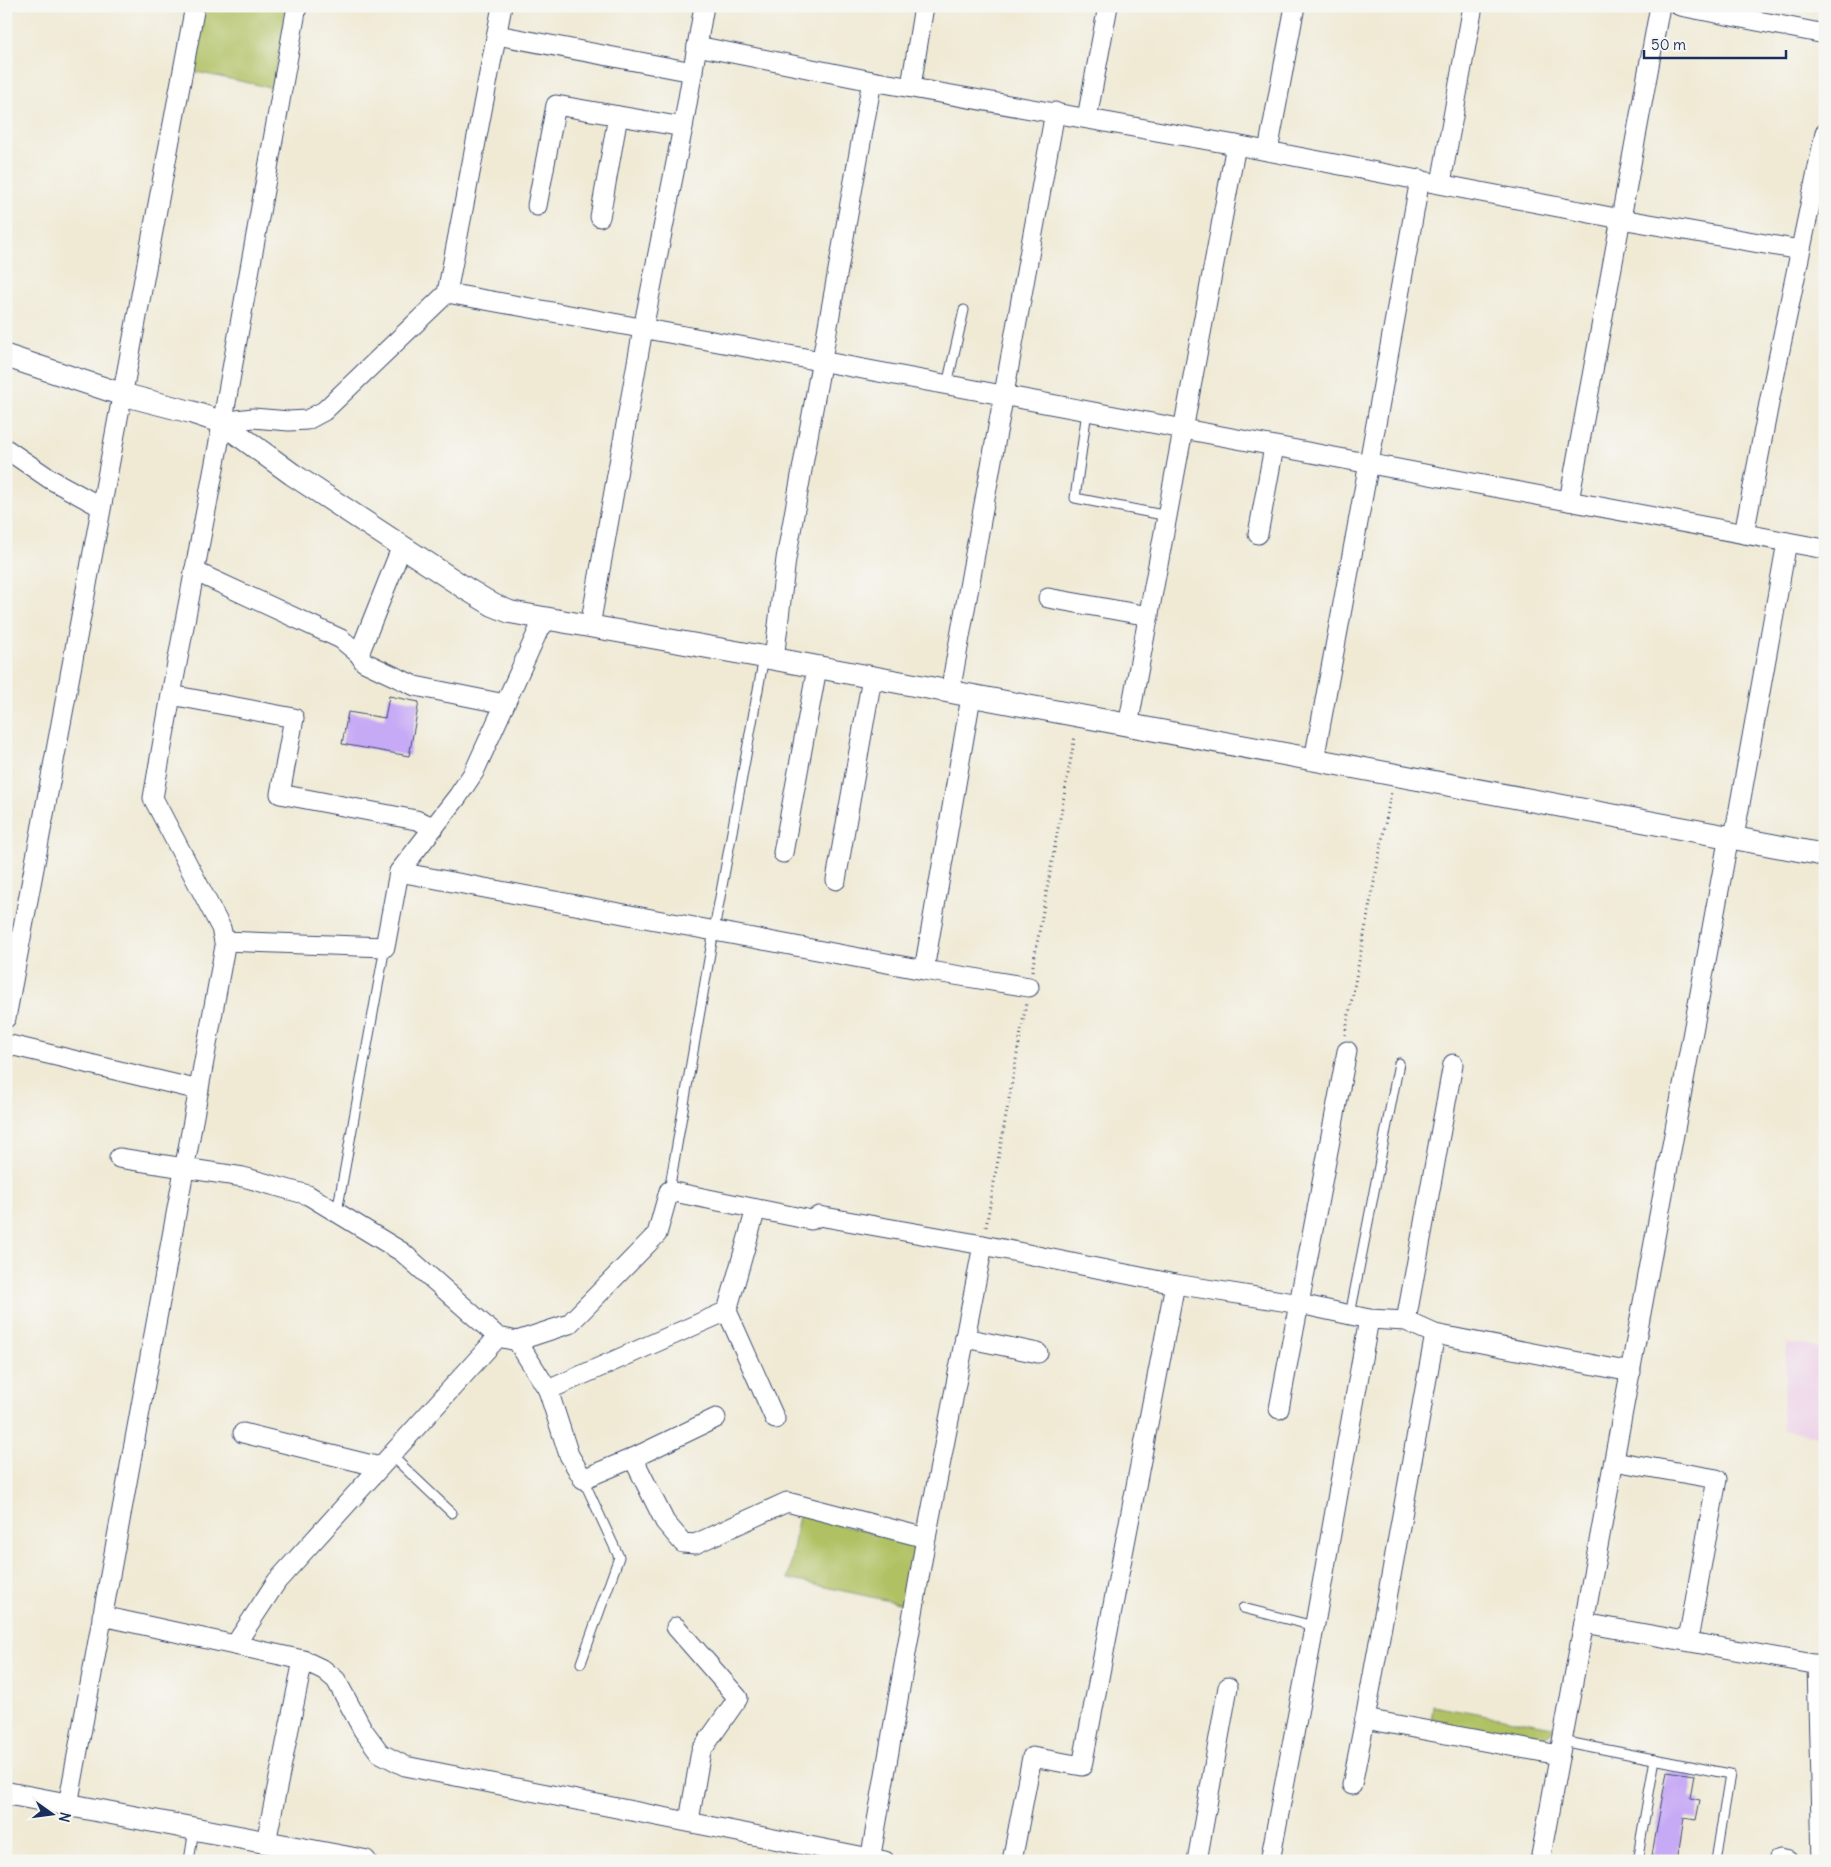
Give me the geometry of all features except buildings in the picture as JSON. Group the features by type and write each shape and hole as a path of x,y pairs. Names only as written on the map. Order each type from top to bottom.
{"street":[{"path":"6,1018 121,394 195,6"},
{"path":"68,1805 225,946 221,928 153,798 297,6"},
{"path":"221,422 253,418 289,421 307,420 324,411 448,293 502,6"},
{"path":"590,626 643,329 683,127 704,6"},
{"path":"911,86 924,6"},
{"path":"1087,118 1108,6"},
{"path":"1268,151 1295,6"},
{"path":"1441,183 1473,6"},
{"path":"1569,501 1660,6"},
{"path":"1680,6 1825,34"},
{"path":"497,35 693,72"},
{"path":"697,46 872,80 1236,145 1800,250"},
{"path":"769,658 872,80"},
{"path":"537,206 556,105 683,127"},
{"path":"924,970 960,695 1004,396 1055,112"},
{"path":"600,216 618,116"},
{"path":"1744,534 1825,133"},
{"path":"1128,726 1236,145"},
{"path":"1314,760 1420,179"},
{"path":"448,293 1274,447 1369,463 1825,550"},
{"path":"6,356 121,394 191,412 221,422 292,474 493,605 510,612 769,658 1825,855"},
{"path":"1258,534 1274,447"},
{"path":"6,449 50,479 101,507"},
{"path":"1540,1861 1787,542"},
{"path":"359,654 402,546"},
{"path":"194,571 341,639 359,654 364,662 415,686 505,704"},
{"path":"1048,598 1149,616"},
{"path":"224,942 385,947 399,872 458,796 474,772 539,629 549,619"},
{"path":"783,853 817,668"},
{"path":"836,880 872,678"},
{"path":"171,695 294,718 280,794 416,820 434,827"},
{"path":"399,872 924,970 1030,987"},
{"path":"6,1044 199,1090"},
{"path":"1279,1409 1347,1051"},
{"path":"1406,1321 1453,1064"},
{"path":"119,1158 243,1178 308,1195 402,1252 498,1337 517,1341 569,1324 657,1234 669,1191 811,1220 819,1216 983,1245 1175,1284 1300,1304 1370,1319 1406,1321 1435,1334 1631,1372"},
{"path":"756,1209 727,1311 776,1419"},
{"path":"102,1616 303,1660 324,1670 336,1680 363,1730 380,1753 405,1766 689,1821 875,1860 926,1538 983,1245"},
{"path":"1012,1861 1032,1757 1082,1766 1175,1284"},
{"path":"548,1390 727,1311"},
{"path":"1270,1861 1370,1319"},
{"path":"1352,1785 1435,1334"},
{"path":"235,1645 277,1581 498,1337"},
{"path":"965,1338 1038,1354"},
{"path":"517,1341 548,1390 569,1455 583,1479 633,1458 716,1418"},
{"path":"243,1433 386,1461"},
{"path":"633,1458 664,1522 683,1544 695,1544 787,1502 926,1538"},
{"path":"1614,1461 1717,1479 1688,1640"},
{"path":"1584,1623 1821,1665 1822,1861"},
{"path":"676,1627 738,1698 701,1751 689,1821"},
{"path":"266,1842 303,1660"},
{"path":"1197,1861 1228,1687"},
{"path":"1365,1719 1561,1748"},
{"path":"6,1793 365,1861"}],"lane":[{"path":"947,385 964,310"},
{"path":"1087,411 1075,498 1168,516"},
{"path":"669,1191 714,930 769,658"},
{"path":"337,1212 385,947"},
{"path":"1350,1315 1399,1063"},
{"path":"386,1461 452,1513"},
{"path":"582,1664 619,1556 583,1479"},
{"path":"1243,1608 1314,1626"},
{"path":"1561,1748 1655,1759 1730,1774 1716,1861"},
{"path":"1637,1861 1655,1759"},
{"path":"189,1861 194,1828"}],"path":[{"path":"1347,1051 1344,1041 1394,775"}],"shaded area":[{"path":"1787,1343 1825,1349 1825,1437 1782,1430"}],"green space":[{"path":"203,6 288,6 273,88 191,71"},
{"path":"799,1514 919,1546 908,1605 788,1579"},
{"path":"1433,1705 1558,1728 1540,1743 1431,1724"}]}
